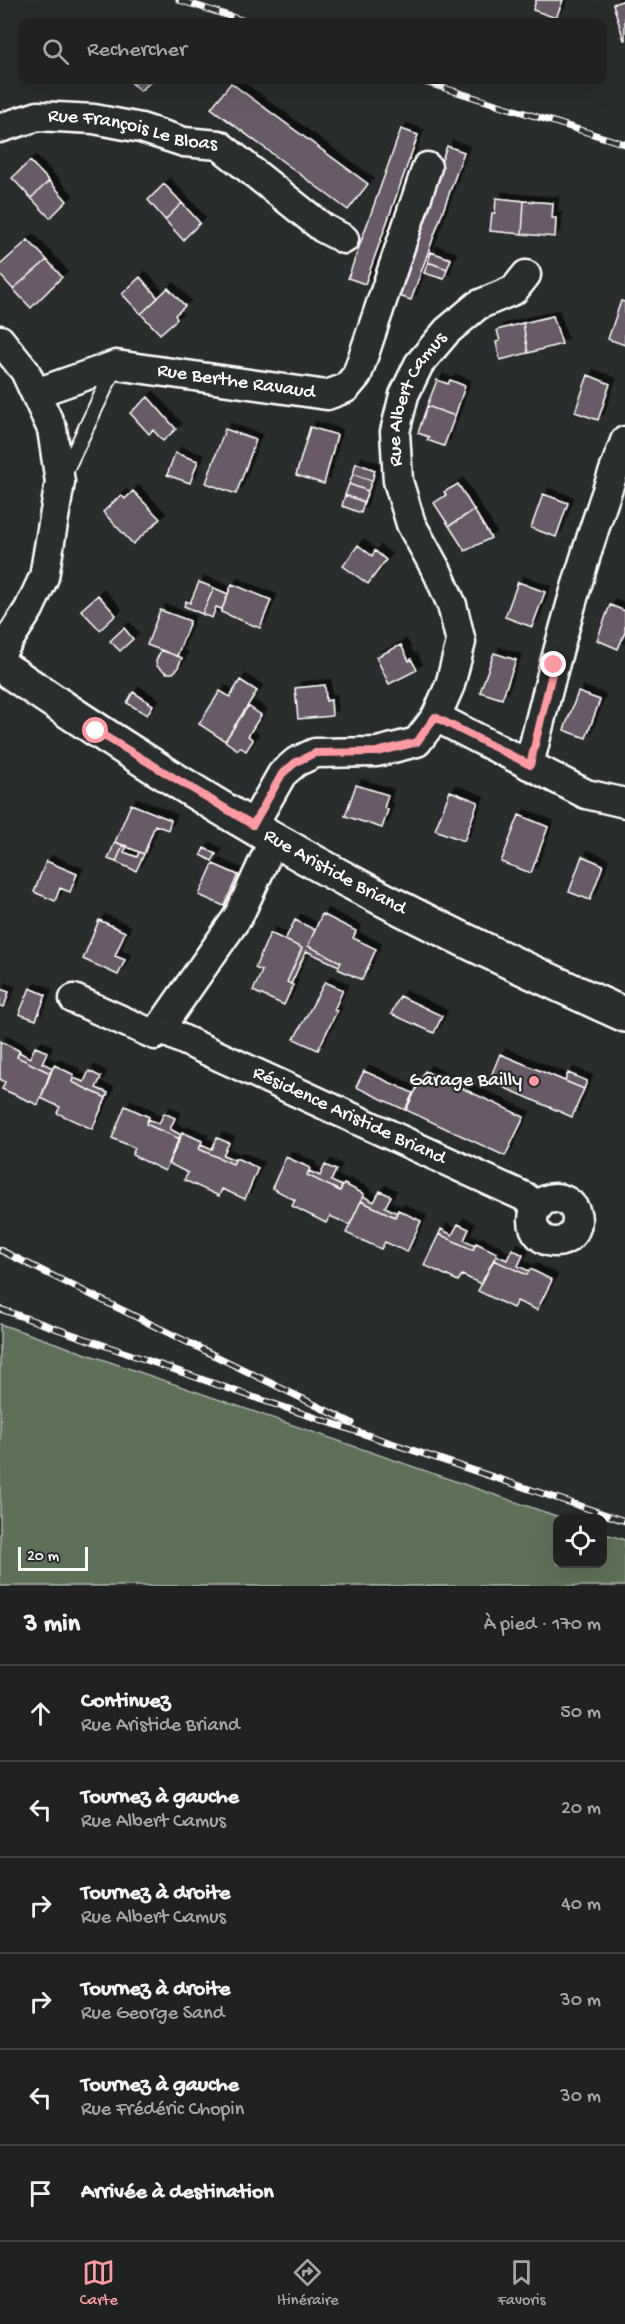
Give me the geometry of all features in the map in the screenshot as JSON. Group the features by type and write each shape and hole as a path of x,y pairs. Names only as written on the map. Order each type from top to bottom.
{"main road":[{"name":"Rue Aristide Briand","path":"0,665 96,731 263,832 375,895 625,1016"}],"street":[{"name":"Rue François Le Bloas","path":"0,128 38,116 94,119 141,128 184,142 219,145 323,228 344,238"},
{"name":"Rue Berthe Ravaud","path":"36,393 116,365 327,395 346,388 357,375 427,167"},
{"name":"Rue Albert Camus","path":"263,832 282,774 296,762 315,753 377,752 417,742 435,717 450,685 461,642 452,604 411,524 398,481 395,432 404,395 419,364 447,331 478,305 514,290 526,275"},
{"path":"0,340 25,371 52,429 60,482 44,577 29,609 0,654"},
{"path":"530,765 554,665 582,567 603,497 625,441"},
{"path":"435,717 586,794 625,803"},
{"path":"160,1029 239,915 263,832"},
{"name":"Résidence Aristide Briand","path":"74,999 155,1035 160,1029 525,1197 537,1207"}],"lane":[{"path":"60,482 116,365"}],"green space":[{"path":"0,1324 553,1515 553,1568 607,1568 607,1534 625,1540 625,1586 0,1586"}],"building":[{"path":"536,0 563,0 556,18 533,10"},
{"path":"625,0 625,40 624,40 613,4"},
{"path":"133,84 148,84 140,91"},
{"path":"232,84 368,184 348,210 211,108"},
{"path":"401,129 418,135 365,284 348,278"},
{"path":"447,146 464,152 411,300 393,294"},
{"path":"30,161 49,181 31,198 12,178"},
{"path":"49,181 67,201 50,218 31,198"},
{"path":"164,184 182,203 165,220 148,200"},
{"path":"496,198 524,201 522,234 490,231"},
{"path":"524,201 553,203 552,218 556,218 555,237 522,234"},
{"path":"182,203 200,223 183,240 165,220"},
{"path":"28,240 47,260 13,289 0,275 0,265"},
{"path":"431,252 451,259 447,269 428,262"},
{"path":"47,260 62,277 31,308 13,289"},
{"path":"428,262 447,269 444,279 424,273"},
{"path":"140,277 158,298 141,314 122,294"},
{"path":"168,288 185,306 175,315 177,319 160,334 141,314"},
{"path":"621,301 625,302 625,345 608,339"},
{"path":"553,316 562,344 528,353 523,323"},
{"path":"523,323 528,353 500,360 496,342 500,341 497,330"},
{"path":"588,375 610,384 598,420 575,412"},
{"path":"437,380 448,384 450,380 465,386 455,416 427,406"},
{"path":"148,397 176,429 163,441 153,430 149,434 130,413"},
{"path":"427,406 455,416 444,446 427,440 429,437 418,433"},
{"path":"310,427 337,435 324,484 296,475"},
{"path":"225,429 256,440 236,494 206,483"},
{"path":"175,453 198,461 190,483 167,475"},
{"path":"356,463 375,470 372,481 353,474"},
{"path":"353,474 372,481 368,491 349,484"},
{"path":"349,484 368,491 364,502 345,495"},
{"path":"458,484 474,510 449,526 434,503 446,495 444,492"},
{"path":"133,491 160,519 133,544 103,512 121,495 125,499"},
{"path":"543,494 568,503 556,537 531,528"},
{"path":"345,495 364,502 361,513 342,506"},
{"path":"474,510 491,538 465,551 449,526"},
{"path":"358,545 372,556 375,551 386,560 368,584 343,566"},
{"path":"199,582 214,588 202,614 184,606 186,601 190,603"},
{"path":"518,582 545,592 532,627 505,617"},
{"path":"232,584 271,600 260,628 221,612"},
{"path":"214,588 228,594 222,609 216,607 212,618 202,614"},
{"path":"98,595 116,615 100,630 81,610"},
{"path":"610,605 625,611 625,632 618,649 597,640"},
{"path":"160,610 190,621 177,656 147,645"},
{"path":"124,628 133,639 120,651 110,641"},
{"path":"401,645 409,661 411,659 417,670 389,684 376,657"},
{"path":"161,650 182,658 173,673 167,673 157,666 156,661"},
{"path":"494,653 516,660 502,699 480,692"},
{"path":"240,680 257,691 225,741 199,724 220,691 230,697"},
{"path":"325,685 326,701 331,700 332,716 298,719 295,688"},
{"path":"133,692 153,705 147,715 127,703"},
{"path":"578,692 600,700 586,738 564,730"},
{"path":"248,706 261,715 248,736 253,740 246,751 240,747 238,750 225,741"},
{"path":"356,785 388,795 384,808 388,810 382,828 345,816"},
{"path":"450,791 478,802 464,841 435,830"},
{"path":"131,804 171,820 168,830 155,825 144,854 115,842"},
{"path":"519,815 548,827 531,873 501,862"},
{"path":"115,842 123,845 116,862 108,859"},
{"path":"123,845 127,846 124,852 137,857 139,852 144,854 136,871 116,862"},
{"path":"204,848 216,854 212,861 201,855"},
{"path":"582,856 603,865 590,900 569,892"},
{"path":"46,861 77,874 70,892 60,888 55,901 34,892"},
{"path":"213,864 238,875 224,906 199,895"},
{"path":"238,875 243,878 230,909 224,906"},
{"path":"322,914 356,931 353,938 376,949 362,980 338,969 341,962 308,946"},
{"path":"99,920 125,932 115,956 125,960 118,975 83,959"},
{"path":"295,920 315,930 308,946 341,962 339,966 306,951 291,984 287,982 302,948 285,940"},
{"path":"270,933 302,948 287,982 293,985 284,1005 253,991 262,971 255,968"},
{"path":"325,982 343,990 334,1010 337,1011 318,1050 294,1039"},
{"path":"30,988 46,995 36,1020 19,1014"},
{"path":"0,989 9,992 4,1007 0,1006"},
{"path":"400,996 442,1016 434,1033 391,1014"},
{"path":"0,1041 20,1051 17,1057 50,1073 38,1105 2,1089 5,1082 0,1079"},
{"path":"35,1047 47,1052 42,1063 53,1068 50,1073 17,1057 19,1052 30,1058"},
{"path":"500,1054 584,1089 572,1117 489,1081"},
{"path":"54,1065 74,1075 72,1082 106,1098 92,1129 57,1113 60,1107 41,1098"},
{"path":"89,1071 101,1077 96,1088 108,1093 106,1098 72,1082 73,1078 84,1082"},
{"path":"364,1071 413,1093 405,1110 356,1087"},
{"path":"425,1071 524,1117 505,1156 406,1110"},
{"path":"568,1073 587,1081 584,1089 565,1081"},
{"path":"125,1106 149,1117 146,1124 180,1139 165,1171 132,1155 135,1148 112,1138"},
{"path":"164,1113 175,1118 170,1129 181,1135 180,1139 146,1124 148,1119 159,1124"},
{"path":"182,1132 202,1141 199,1149 233,1164 236,1158 258,1168 245,1199 222,1189 219,1196 184,1180 188,1173 168,1163"},
{"path":"217,1138 229,1143 223,1155 235,1160 233,1164 199,1149 201,1144 212,1149"},
{"path":"286,1157 310,1168 307,1175 340,1191 344,1184 364,1194 350,1225 330,1216 326,1223 292,1206 295,1200 272,1188"},
{"path":"325,1165 336,1170 331,1181 342,1186 340,1191 307,1175 309,1171 320,1176"},
{"path":"380,1191 391,1196 385,1207 397,1213 395,1217 361,1201 363,1196 374,1202"},
{"path":"361,1201 395,1217 398,1210 421,1221 407,1252 385,1242 381,1249 346,1233"},
{"path":"458,1224 469,1229 464,1240 475,1245 473,1250 439,1234 441,1229 452,1235"},
{"path":"439,1234 473,1250 476,1243 497,1253 481,1284 462,1275 458,1281 424,1265"},
{"path":"512,1249 523,1255 518,1266 529,1271 527,1275 494,1260 496,1255 507,1260"},
{"path":"494,1260 527,1275 530,1269 552,1280 537,1310 517,1301 513,1308 478,1291"}],"railway":[{"path":"179,0 235,18"},
{"path":"431,84 625,144"},
{"path":"0,1250 352,1423"},
{"path":"0,1309 244,1394 625,1521"}],"place":[{"name":"Garage Bailly","path":"534,1081"}],"route":[{"path":"96,731 253,825 282,774 296,762 315,753 377,752 417,742 435,717 530,765 554,665"}]}
